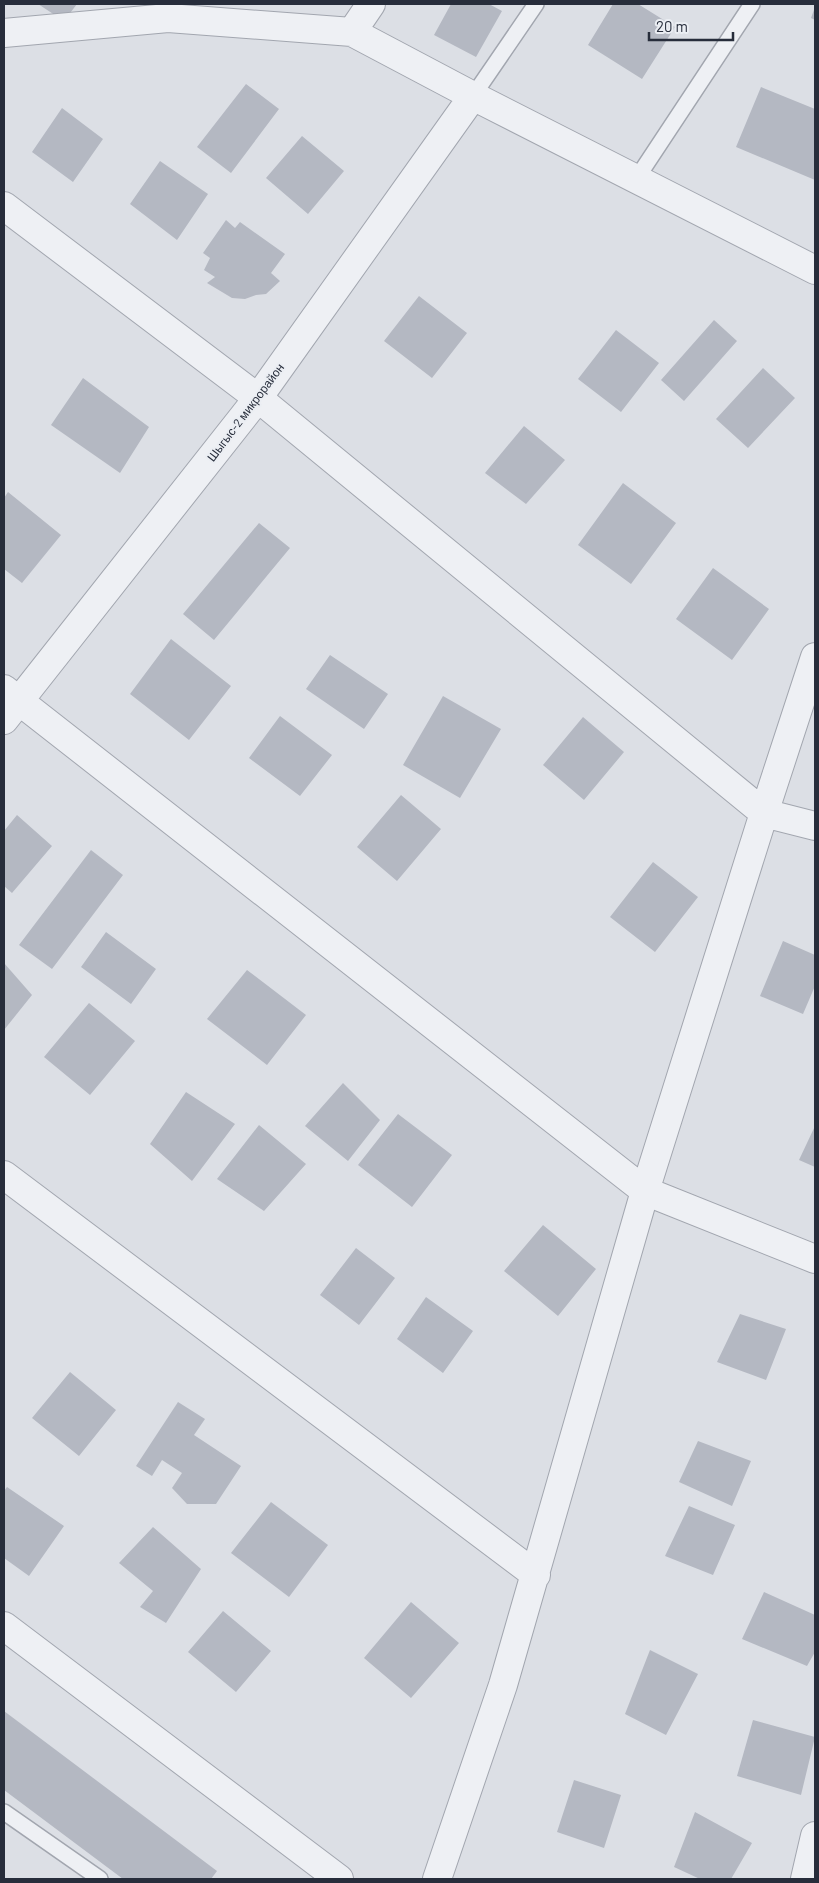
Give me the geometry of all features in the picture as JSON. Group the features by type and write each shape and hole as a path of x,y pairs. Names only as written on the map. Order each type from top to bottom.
{"street":[{"path":"352,32 371,4"},
{"path":"4,33 173,11 352,32 473,96 815,270"},
{"name":"Шыгыс-2 микрорайон","path":"9,703 258,398 473,96"},
{"path":"4,206 258,398 764,813 815,826"},
{"path":"437,1879 503,1685 645,1191 815,657"},
{"path":"9,703 645,1191 815,1259"},
{"path":"4,1175 536,1575"},
{"path":"4,1626 339,1879"},
{"path":"805,1879 815,1836"}],"lane":[{"path":"473,96 536,4"},
{"path":"637,178 752,4"},
{"path":"4,1812 100,1879"}],"building":[{"path":"38,4 77,4 64,21"},
{"path":"451,4 489,4 502,11 476,57 434,35"},
{"path":"613,4 638,4 675,27 642,79 588,45"},
{"path":"815,7 815,20 811,18"},
{"path":"246,84 279,109 231,173 197,147"},
{"path":"761,87 815,109 815,180 736,147"},
{"path":"62,108 103,139 73,182 32,152"},
{"path":"302,136 344,171 308,214 266,178"},
{"path":"160,161 208,194 177,240 130,204"},
{"path":"226,220 235,228 240,222 285,254 271,273 280,281 266,294 245,299 232,298 207,283 215,277 204,270 210,258 203,253"},
{"path":"419,296 467,333 432,378 384,341"},
{"path":"714,320 737,341 684,401 661,380"},
{"path":"616,330 659,363 621,412 578,379"},
{"path":"763,368 795,398 748,448 716,419"},
{"path":"83,378 149,427 120,473 51,425"},
{"path":"524,426 565,460 526,504 485,473"},
{"path":"623,483 676,523 631,584 578,545"},
{"path":"8,492 61,535 22,583 4,569 4,498"},
{"path":"259,523 290,548 214,640 183,614"},
{"path":"713,568 769,609 732,660 676,619"},
{"path":"171,639 231,686 189,740 130,694"},
{"path":"330,655 388,694 364,729 306,689"},
{"path":"443,696 501,729 460,798 403,765"},
{"path":"280,716 332,755 300,796 249,758"},
{"path":"583,717 624,752 584,800 543,765"},
{"path":"401,795 441,829 397,881 357,847"},
{"path":"17,815 52,846 12,893 4,886 4,831"},
{"path":"91,850 123,875 52,969 19,945"},
{"path":"653,862 698,897 655,952 610,917"},
{"path":"106,932 156,969 131,1004 81,967"},
{"path":"783,941 815,955 815,986 803,1014 760,996"},
{"path":"4,963 32,995 4,1030"},
{"path":"247,970 306,1015 267,1065 207,1019"},
{"path":"89,1003 135,1041 90,1095 44,1057"},
{"path":"343,1083 380,1120 348,1161 305,1126"},
{"path":"186,1092 235,1124 192,1181 150,1144"},
{"path":"398,1114 452,1155 412,1207 358,1165"},
{"path":"259,1125 306,1164 264,1211 217,1179"},
{"path":"815,1126 815,1167 799,1160"},
{"path":"543,1225 596,1269 558,1316 504,1271"},
{"path":"356,1248 395,1278 359,1325 320,1295"},
{"path":"426,1297 473,1331 443,1373 397,1339"},
{"path":"740,1314 786,1329 766,1380 717,1362"},
{"path":"70,1372 116,1410 79,1456 32,1418"},
{"path":"178,1402 205,1419 194,1435 241,1466 216,1504 187,1504 172,1488 182,1473 162,1460 152,1476 136,1466"},
{"path":"698,1441 751,1461 732,1506 679,1482"},
{"path":"7,1487 64,1526 29,1576 4,1558 4,1491"},
{"path":"271,1502 328,1545 289,1597 231,1553"},
{"path":"689,1506 735,1525 713,1575 665,1556"},
{"path":"153,1527 201,1569 166,1623 140,1607 153,1591 119,1563"},
{"path":"764,1592 815,1615 815,1652 807,1666 742,1639"},
{"path":"411,1602 459,1643 411,1698 364,1658"},
{"path":"223,1611 271,1651 236,1692 188,1652"},
{"path":"650,1650 698,1674 666,1735 625,1714"},
{"path":"4,1711 217,1871 211,1879 123,1879 4,1790"},
{"path":"753,1720 815,1737 801,1795 737,1776"},
{"path":"574,1780 621,1795 604,1848 557,1832"},
{"path":"695,1812 752,1843 731,1879 700,1879 674,1867"}]}
